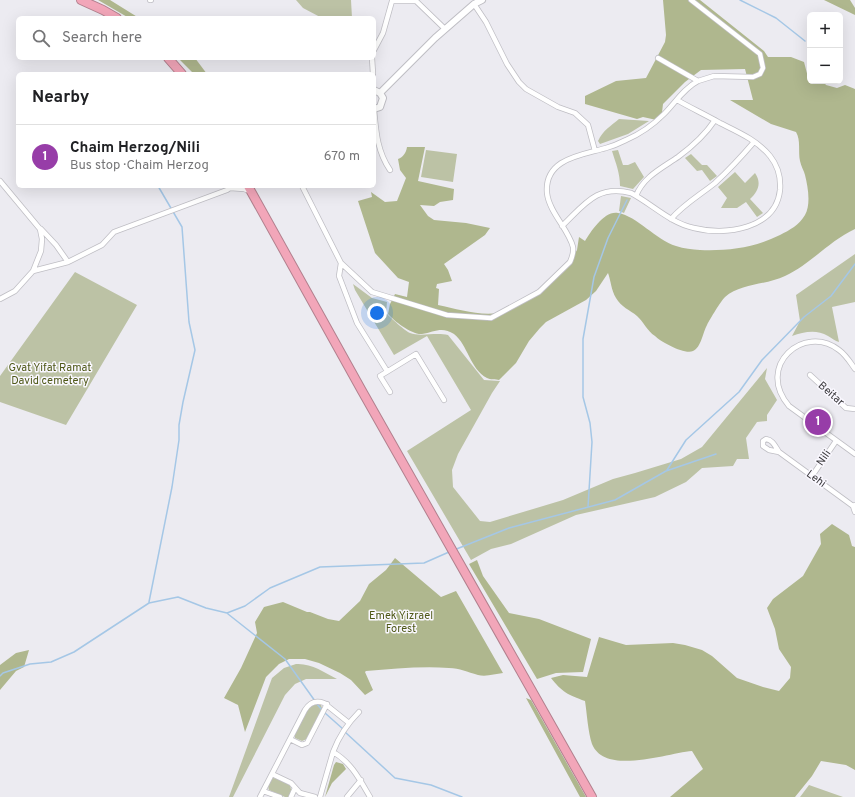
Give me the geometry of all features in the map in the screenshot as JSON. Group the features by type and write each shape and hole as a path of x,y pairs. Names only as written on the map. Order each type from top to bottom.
{"highway":[{"path":"81,0 114,16"},
{"path":"170,60 179,72"},
{"path":"251,188 362,391 592,797"}],"street":[{"path":"376,108 382,104 382,98 377,92 445,29 474,4 482,0"},
{"path":"303,188 341,263 372,292 447,315 491,318 540,292 570,262 573,247 548,199 547,186 549,178 553,171 561,163 571,158 617,144 637,134 658,119 689,87 698,81 718,76 753,77 760,74 763,68 760,54 691,0"},
{"path":"376,46 383,33 392,1 416,1 445,29"},
{"path":"474,4 486,22 507,64 519,82 526,89 558,107 575,114 588,125 595,151"},
{"path":"658,58 698,81"},
{"path":"372,60 373,72"},
{"path":"562,226 592,198 602,192 609,191 623,191 636,196 671,219 702,230 732,230 750,225 770,214 776,204 780,192 780,178 775,163 766,152 754,142 677,100"},
{"path":"636,196 639,188 645,181 691,147 706,133 715,120"},
{"path":"376,130 377,141 384,160 390,170"},
{"path":"671,219 681,208 731,168 754,142"},
{"path":"0,181 40,229 56,245 68,262"},
{"path":"33,271 68,262 102,245 114,232 229,188"},
{"path":"238,188 251,188"},
{"path":"0,299 15,291 33,271 41,251 42,239 40,229"},
{"path":"341,263 339,276 357,323 387,371"},
{"path":"855,369 839,350 827,344 814,342 800,345 782,361 778,372 777,384 784,401 795,411 855,454"},
{"path":"390,392 380,376 416,354 444,400"},
{"name":"Beitar","path":"810,375 846,408 855,409"},
{"name":"Nili","path":"812,476 836,441"},
{"name":"Lehi","path":"779,452 854,505 855,512"},
{"path":"260,797 309,704 320,701 327,704 349,723"},
{"path":"290,739 302,745 307,743 327,704"},
{"path":"320,797 333,752 341,734 359,712"},
{"path":"333,752 343,757 361,780 370,797"},
{"path":"272,774 291,783 300,793 315,797"},
{"path":"347,797 361,780"},
{"path":"291,797 295,788"},
{"path":"264,791 280,797"}],"green space":[{"path":"98,0 110,0 136,16 126,16"},
{"path":"296,0 351,0 352,16 318,16 303,8"},
{"path":"663,0 700,0 764,51 768,57 791,57 804,62 807,73 807,84 825,84 837,88 845,85 855,89 855,229 785,276 731,292 718,306 708,322 698,347 689,352 679,350 658,339 637,316 620,304 613,292 608,273 596,291 586,300 546,322 529,341 516,363 499,380 488,379 481,374 473,363 463,344 454,334 446,330 442,330 418,334 408,330 394,320 388,314 390,304 395,294 407,297 409,282 398,278 375,253 358,201 372,197 371,192 385,202 397,201 406,178 400,170 398,159 404,154 407,147 425,147 418,181 454,189 453,200 440,202 434,206 420,205 428,216 434,220 466,223 490,228 485,235 444,264 452,281 437,284 436,288 439,289 438,305 468,312 491,314 509,310 519,305 548,282 573,257 577,250 579,237 585,241 603,218 613,213 625,215 661,239 676,246 700,250 721,250 751,246 787,231 803,219 807,211 808,195 805,175 800,161 798,135 796,132 771,124 730,100 753,100 745,69 701,70 685,82 663,104 661,121 643,117 637,119 585,104 585,96 616,81 646,78 665,42 666,35"},
{"path":"824,0 850,0 855,8 855,15"},
{"path":"180,60 196,60 206,72 192,72"},
{"path":"619,119 649,121 628,134 600,144 598,141 602,134"},
{"path":"426,150 457,154 453,182 421,177"},
{"path":"618,150 623,165 628,165 635,162 644,177 633,189 620,186 619,173 612,151"},
{"path":"691,154 702,165 707,165 717,176 710,181 702,170 697,171 685,158"},
{"path":"735,172 745,183 755,173 757,177 759,184 757,190 750,199 763,213 757,217 746,202 737,208 721,208 727,198 718,187"},
{"path":"621,196 631,198 624,213 619,211"},
{"path":"855,254 855,302 832,307 839,342 819,332 806,332 792,336 800,321 796,295"},
{"name":"Gvat Yifat Ramat David cemetery","path":"75,272 137,305 66,425 0,402 0,376"},
{"path":"353,284 372,298 387,302 386,313 410,333 418,335 448,335 484,380 500,381 458,454 452,470 453,487 480,521 490,522 563,500 613,479 681,459 702,447 767,368 765,379 777,400 767,415 767,421 757,422 746,438 749,459 737,459 733,466 702,468 686,482 655,497 576,515 511,544 491,549 471,560 407,451 471,410 427,336 394,355 355,290"},
{"path":"832,524 849,535 852,546 855,547 855,770 846,765 821,761 812,776 795,797 670,797 703,769 692,751 653,758 623,761 610,759 599,754 592,744 585,701 566,692 551,678 563,675 587,677 599,637 626,645 673,643 702,650 712,656 737,678 779,691 790,678 791,667 779,649 775,629 767,608 773,599 803,576 821,544 820,534"},
{"name":"Emek Yizrael Forest","path":"395,558 441,597 456,591 503,673 481,676 464,670 439,667 366,671 365,672 373,690 365,695 351,680 319,663 305,659 289,659 279,664 266,677 245,732 238,705 224,698 241,668 257,633 255,622 264,607 283,602 307,612 339,621 360,601 369,584 386,570"},
{"path":"477,560 483,576 509,613 539,619 591,639 583,672 556,673 537,679 469,564"},
{"path":"29,650 24,667 16,671 0,690 0,665 16,653"},
{"path":"296,664 312,666 337,679 306,679 295,684 285,695 233,797 229,797 272,678 284,668"},
{"path":"526,698 531,700 586,797 580,797"},
{"path":"315,704 321,705 322,708 307,739 302,741 295,738 295,734 303,717 308,709"},
{"path":"336,762 343,764 346,769 332,783 325,797 334,765"},
{"path":"273,778 288,783 291,789 288,797 269,790 268,787 270,780"},
{"path":"809,785 843,797 800,797"}],"waterway":[{"path":"740,0 776,18 805,41"},
{"path":"149,602 172,487 183,402 195,350 189,322 182,227 159,188"},
{"path":"588,507 592,442 590,423 583,397 583,339 594,277 608,238 627,200"},
{"path":"667,470 686,440 739,392 762,360 804,317 831,296 855,264"},
{"path":"454,550 509,528 615,500 666,471 716,454"},
{"path":"0,676 3,673 30,664 51,662 74,652 149,603 178,597 206,608 227,613 245,606 270,588 320,567 424,563 449,552"},
{"path":"228,614 285,659 315,701"},
{"path":"317,704 322,710"},
{"path":"325,713 343,729"},
{"path":"345,732 395,778 431,785 462,797"}],"place":[{"name":"Chaim Herzog/Nili","path":"818,422"}]}
